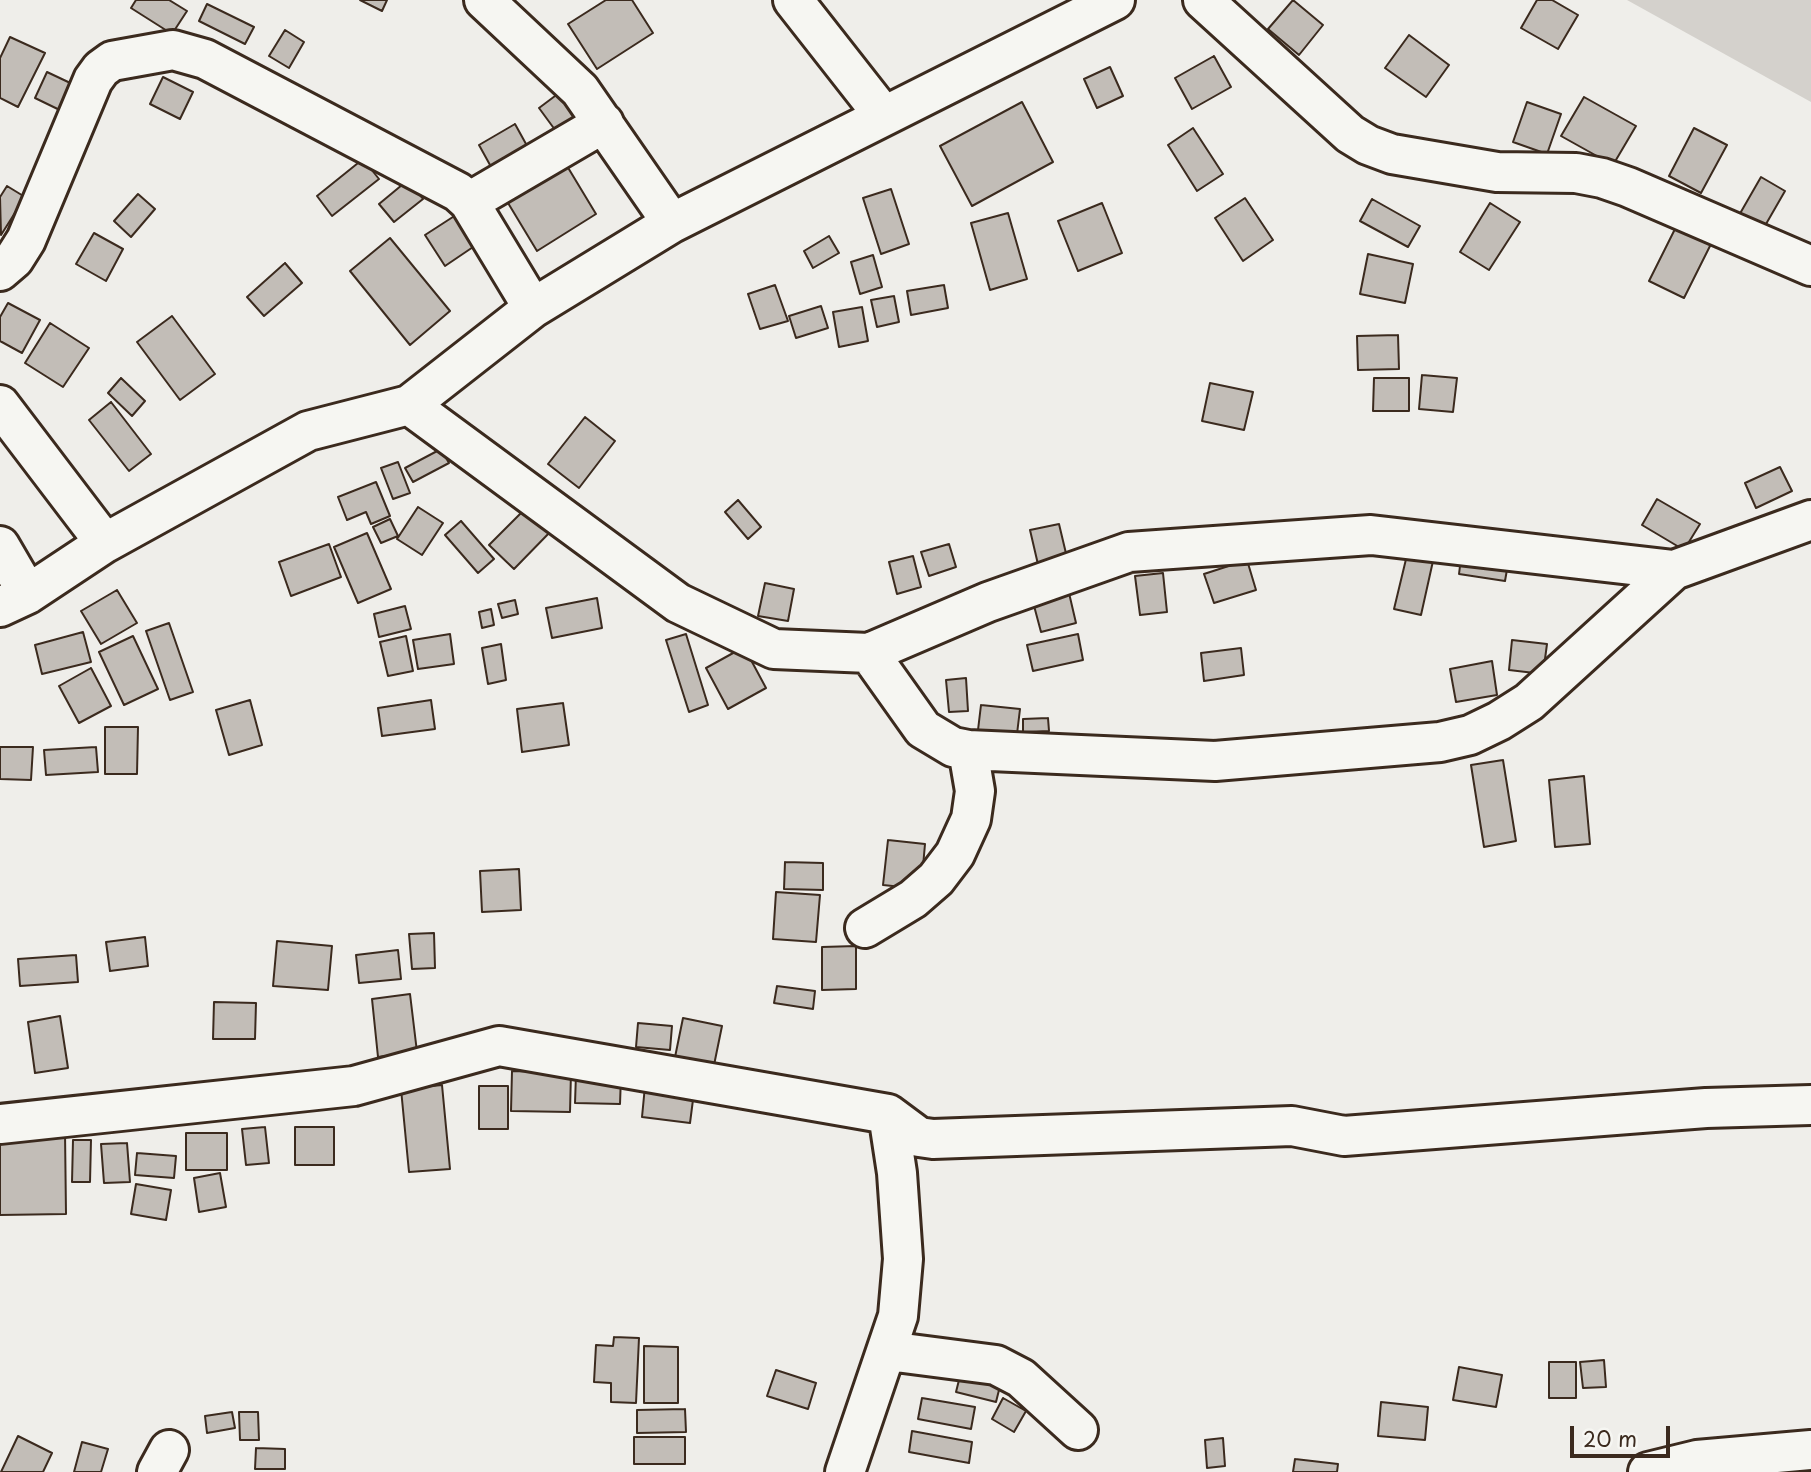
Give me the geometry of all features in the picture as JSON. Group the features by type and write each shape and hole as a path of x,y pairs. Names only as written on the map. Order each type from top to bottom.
{"street":[{"path":"484,0 580,90 672,223"},
{"path":"793,0 884,116"},
{"path":"0,546 14,601 106,543 308,431 409,405 533,308 672,223 1115,0"},
{"path":"1203,0 1350,134 1368,145 1392,154 1497,172 1576,173 1602,178 1811,266"},
{"path":"0,271 14,259 26,240 93,80 101,69 112,61 173,50 189,53 217,65 447,184 469,202 533,308"},
{"path":"469,202 604,123"},
{"path":"0,405 106,543"},
{"path":"409,405 678,603 774,649 869,653 988,602 1129,552 1370,535 1674,570"},
{"path":"869,653 923,729 953,747 968,750 1216,761 1440,742 1469,735 1499,721 1529,702 1674,570 1811,520"},
{"path":"865,928 914,899 936,879 955,854 971,818 975,791 968,750"},
{"path":"0,1124 354,1086 499,1046 888,1114 919,1137 933,1139 1293,1126 1344,1136 1706,1108 1811,1105"},
{"path":"845,1472 898,1316 903,1259 897,1173 888,1114"},
{"path":"888,1351 996,1365 1021,1378 1078,1430"},
{"path":"1648,1472 1697,1461 1811,1450"}],"shaded area":[{"path":"1627,0 1811,0 1811,102"}],"building":[{"path":"136,0 169,0 187,11 172,34 131,8"},
{"path":"360,0 387,0 382,11"},
{"path":"606,0 632,0 653,33 597,69 568,24"},
{"path":"1293,0 1323,25 1299,55 1268,29"},
{"path":"1537,0 1552,0 1578,15 1558,49 1521,28"},
{"path":"207,4 254,27 245,44 199,21"},
{"path":"285,30 304,42 289,68 269,56"},
{"path":"1409,35 1449,65 1426,97 1385,68"},
{"path":"10,37 45,53 18,107 0,98 0,58"},
{"path":"1214,56 1231,87 1192,109 1175,78"},
{"path":"1110,67 1123,96 1097,108 1084,79"},
{"path":"47,72 83,89 70,115 35,98"},
{"path":"163,77 193,92 180,119 150,104"},
{"path":"563,90 585,120 561,138 539,108"},
{"path":"1584,97 1636,126 1613,165 1561,136"},
{"path":"1022,102 1053,162 972,206 940,146"},
{"path":"1527,102 1561,114 1547,154 1513,142"},
{"path":"515,124 531,153 495,174 479,145"},
{"path":"1193,128 1223,174 1197,191 1168,145"},
{"path":"1694,128 1727,145 1701,193 1669,176"},
{"path":"561,156 596,214 537,251 502,193"},
{"path":"363,159 379,179 332,216 317,196"},
{"path":"1761,177 1785,191 1762,231 1738,217"},
{"path":"408,180 423,199 394,222 379,204"},
{"path":"7,186 25,197 1,235 0,197"},
{"path":"891,189 909,244 881,254 863,198"},
{"path":"138,194 155,209 131,237 114,221"},
{"path":"1245,198 1273,240 1243,261 1215,218"},
{"path":"1372,199 1420,226 1408,247 1360,221"},
{"path":"1102,203 1122,253 1078,271 1058,221"},
{"path":"1490,203 1520,222 1489,270 1460,252"},
{"path":"459,213 479,243 445,266 425,235"},
{"path":"1008,213 1027,279 990,290 971,223"},
{"path":"1679,221 1714,238 1684,298 1649,281"},
{"path":"94,233 123,249 106,281 76,264"},
{"path":"829,236 839,253 813,268 804,251"},
{"path":"390,238 450,311 410,345 350,271"},
{"path":"1368,254 1413,264 1405,303 1360,294"},
{"path":"873,255 882,287 860,294 851,262"},
{"path":"285,263 302,283 264,316 247,297"},
{"path":"775,285 788,321 760,329 748,294"},
{"path":"944,285 948,308 911,315 907,291"},
{"path":"894,296 899,322 877,327 871,300"},
{"path":"8,303 40,320 22,353 0,341 0,317"},
{"path":"821,306 828,328 796,338 789,316"},
{"path":"862,307 868,341 839,347 833,312"},
{"path":"172,316 215,374 180,400 137,342"},
{"path":"50,323 89,348 63,387 25,363"},
{"path":"1398,335 1399,369 1358,370 1357,336"},
{"path":"1422,375 1457,378 1453,412 1419,409"},
{"path":"121,378 145,401 132,416 108,393"},
{"path":"1374,378 1409,378 1409,411 1373,411"},
{"path":"1210,383 1253,392 1244,430 1202,421"},
{"path":"111,402 151,454 129,471 89,420"},
{"path":"585,417 615,441 579,488 548,464"},
{"path":"441,449 449,463 413,482 405,468"},
{"path":"398,462 410,493 393,499 381,468"},
{"path":"1780,467 1792,491 1756,508 1745,483"},
{"path":"376,482 390,516 371,524 366,512 347,520 338,497"},
{"path":"1657,499 1700,524 1684,550 1642,525"},
{"path":"738,500 761,527 748,539 725,512"},
{"path":"529,505 553,529 514,569 489,545"},
{"path":"418,507 443,523 422,555 397,539"},
{"path":"390,519 398,536 381,543 373,527"},
{"path":"461,521 494,559 478,573 445,535"},
{"path":"1059,524 1069,566 1040,573 1030,530"},
{"path":"367,533 391,589 358,603 334,547"},
{"path":"329,544 341,577 291,596 279,562"},
{"path":"949,544 956,567 929,576 921,552"},
{"path":"1462,550 1509,558 1505,581 1459,574"},
{"path":"1407,555 1433,561 1421,615 1394,609"},
{"path":"913,556 921,587 897,594 889,562"},
{"path":"1247,560 1256,590 1214,603 1204,574"},
{"path":"1163,573 1167,612 1140,615 1135,576"},
{"path":"765,583 794,589 788,621 758,616"},
{"path":"117,590 137,623 101,644 81,611"},
{"path":"1069,593 1076,623 1041,632 1033,602"},
{"path":"597,598 602,628 552,638 546,608"},
{"path":"515,600 518,614 502,618 498,604"},
{"path":"405,606 411,629 379,637 374,614"},
{"path":"491,609 494,625 482,628 479,612"},
{"path":"169,623 193,692 170,700 146,631"},
{"path":"83,632 91,662 42,674 35,645"},
{"path":"450,634 454,664 418,669 413,640"},
{"path":"686,634 708,705 689,712 666,640"},
{"path":"1078,634 1083,660 1033,671 1027,645"},
{"path":"133,636 158,689 124,705 99,652"},
{"path":"406,636 413,671 388,676 380,642"},
{"path":"1512,640 1547,644 1543,674 1509,670"},
{"path":"501,644 506,680 488,684 482,648"},
{"path":"744,647 766,688 728,709 706,668"},
{"path":"1241,648 1244,675 1204,681 1201,653"},
{"path":"1492,661 1497,695 1456,702 1450,669"},
{"path":"91,668 111,706 79,723 59,686"},
{"path":"966,678 968,711 949,712 946,680"},
{"path":"250,700 262,745 229,755 216,710"},
{"path":"431,700 435,729 382,736 378,708"},
{"path":"563,703 569,745 522,752 517,709"},
{"path":"981,705 1020,709 1017,734 978,730"},
{"path":"1048,718 1049,731 1023,732 1023,719"},
{"path":"105,727 138,727 137,774 105,774"},
{"path":"0,747 33,747 31,780 0,779"},
{"path":"96,747 98,772 46,775 44,750"},
{"path":"1503,760 1516,841 1484,847 1471,765"},
{"path":"1584,776 1590,844 1555,847 1549,780"},
{"path":"888,840 925,844 921,889 883,885"},
{"path":"785,862 823,863 823,890 784,889"},
{"path":"519,869 521,910 482,912 480,871"},
{"path":"776,892 820,895 816,942 773,939"},
{"path":"434,933 435,968 412,969 409,934"},
{"path":"145,937 148,966 110,971 106,942"},
{"path":"277,941 332,946 328,990 273,986"},
{"path":"856,946 856,989 822,990 822,947"},
{"path":"398,950 401,979 359,983 356,955"},
{"path":"76,955 78,982 20,986 18,959"},
{"path":"777,986 815,991 813,1009 774,1003"},
{"path":"410,994 417,1052 378,1057 372,999"},
{"path":"214,1002 256,1003 255,1039 213,1039"},
{"path":"60,1016 68,1068 35,1073 28,1022"},
{"path":"683,1018 722,1026 713,1070 674,1062"},
{"path":"638,1023 672,1026 670,1050 636,1047"},
{"path":"512,1071 571,1072 570,1112 511,1111"},
{"path":"576,1074 621,1076 620,1104 575,1103"},
{"path":"442,1085 450,1169 409,1172 401,1089"},
{"path":"479,1086 508,1086 508,1129 479,1129"},
{"path":"645,1086 694,1092 690,1123 642,1117"},
{"path":"265,1127 269,1163 246,1165 242,1129"},
{"path":"295,1127 334,1127 334,1165 295,1165"},
{"path":"65,1132 66,1214 0,1215 0,1134"},
{"path":"186,1133 227,1133 227,1170 186,1170"},
{"path":"73,1140 91,1140 90,1182 72,1182"},
{"path":"127,1143 130,1182 104,1183 101,1144"},
{"path":"137,1153 176,1156 174,1178 135,1175"},
{"path":"220,1173 226,1207 199,1212 194,1178"},
{"path":"136,1184 171,1190 166,1220 131,1214"},
{"path":"614,1337 639,1338 636,1403 611,1402 611,1383 594,1382 596,1345 613,1346"},
{"path":"644,1346 678,1347 678,1403 644,1403"},
{"path":"1604,1360 1606,1387 1583,1388 1580,1362"},
{"path":"1549,1362 1576,1362 1576,1398 1549,1398"},
{"path":"963,1364 1003,1374 996,1402 956,1392"},
{"path":"1459,1367 1502,1375 1496,1407 1453,1400"},
{"path":"776,1370 816,1383 808,1409 767,1396"},
{"path":"922,1398 975,1407 971,1429 918,1419"},
{"path":"1003,1398 1026,1411 1014,1432 992,1419"},
{"path":"1381,1402 1428,1407 1425,1440 1378,1436"},
{"path":"685,1409 686,1432 637,1433 637,1410"},
{"path":"232,1412 235,1428 207,1433 205,1416"},
{"path":"239,1412 258,1412 259,1440 240,1440"},
{"path":"912,1431 972,1442 969,1463 909,1452"},
{"path":"18,1436 52,1453 43,1472 1,1472"},
{"path":"634,1437 685,1437 685,1464 634,1464"},
{"path":"1223,1438 1225,1466 1207,1468 1205,1440"},
{"path":"82,1442 108,1449 101,1472 74,1472"},
{"path":"256,1448 285,1449 285,1469 255,1469"},
{"path":"1295,1459 1338,1464 1337,1472 1293,1472"}]}
